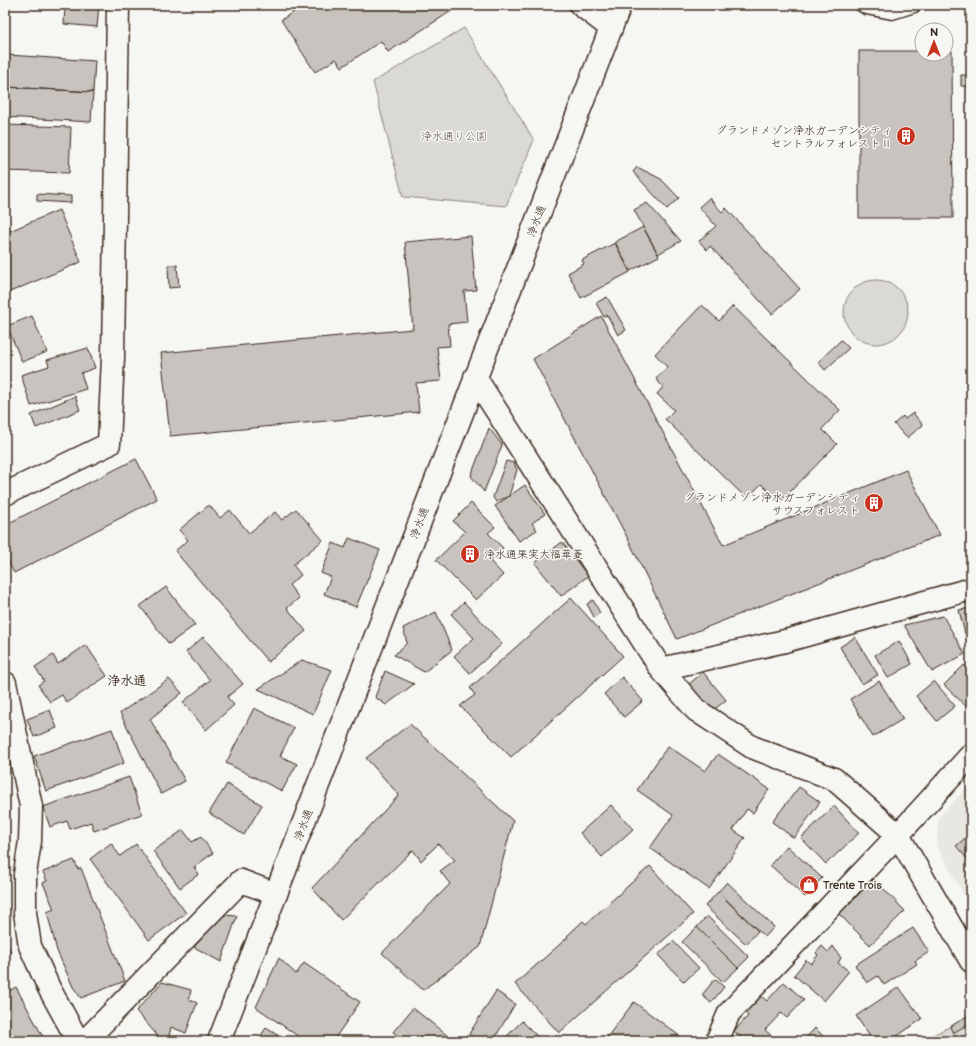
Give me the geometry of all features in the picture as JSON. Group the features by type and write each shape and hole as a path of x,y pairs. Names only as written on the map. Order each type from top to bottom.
{"street":[{"path":"5,494 109,444 113,357 118,5"},
{"path":"581,5 611,28"},
{"name":"浄水通","path":"219,1041 475,376 620,5"},
{"path":"475,376 661,669 696,710 752,747 834,779 898,835 971,960"},
{"path":"661,669 785,641 971,589"},
{"path":"5,683 31,806 30,841 25,874 25,913 30,946 49,988 78,1041"},
{"path":"717,1041 729,1013 898,835 971,755"},
{"path":"85,1041 241,881 276,894"}],"lane":[{"path":"863,5 866,7 892,12 914,5"}],"shaded area":[{"path":"971,783 971,908 937,846 938,818"}],"green space":[{"name":"浄水通り公園","path":"464,28 534,140 506,206 403,197 373,82"},
{"path":"876,280 894,286 902,294 908,312 902,330 894,338 876,344 858,338 850,330 844,312 850,294 858,286"},
{"path":"969,1017 971,1020 971,1041 921,1041"}],"building":[{"path":"31,5 99,5 97,27 64,24 65,7"},
{"path":"304,5 459,6 388,52 381,41 342,67 336,59 315,72 281,20"},
{"name":"グランドメゾン浄水ガーデンシティ セントラルフォレストⅡ","path":"859,51 914,51 914,62 952,62 953,218 859,218"},
{"path":"9,55 95,61 93,92 7,87"},
{"path":"961,75 971,75 971,86 961,86"},
{"path":"7,87 93,92 91,122 5,117"},
{"path":"5,125 71,127 69,173 5,171"},
{"path":"637,167 661,179 679,198 667,209 633,172"},
{"path":"37,194 71,196 71,203 37,201"},
{"path":"709,198 722,212 726,208 800,289 772,314 710,246 707,250 699,241 716,226 699,207"},
{"path":"647,203 681,241 658,254 634,210"},
{"path":"59,210 81,262 5,294 5,233"},
{"path":"643,227 659,256 630,271 615,242"},
{"path":"471,236 476,290 464,291 467,322 448,324 450,346 437,347 441,381 416,383 419,412 170,436 161,353 413,329 405,242"},
{"path":"615,243 630,272 581,298 568,273 584,264 582,260"},
{"path":"168,265 177,265 179,287 169,288"},
{"path":"607,297 626,330 618,335 607,315 604,317 596,303"},
{"path":"702,305 719,321 733,306 840,410 822,429 837,444 780,502 761,484 747,499 665,419 674,410 657,394 663,387 656,379 667,367 655,354"},
{"path":"32,316 47,352 22,362 7,326"},
{"name":"グランドメゾン浄水ガーデンシティ サウスフォレスト","path":"601,316 723,545 906,470 940,535 677,639 628,539 533,359"},
{"path":"841,340 849,348 825,370 818,362"},
{"path":"88,348 95,368 81,373 86,389 31,406 21,375 49,366 47,360"},
{"path":"75,396 80,410 36,428 31,415"},
{"path":"913,413 923,425 907,438 894,424 903,416 905,419"},
{"path":"489,428 502,445 484,492 471,476"},
{"path":"136,459 157,499 14,573 5,555 5,525"},
{"path":"506,461 514,463 517,470 509,496 496,502 493,497"},
{"path":"525,485 545,514 532,523 537,530 519,541 495,506"},
{"name":"浄水通果実大福華菱","path":"471,503 495,527 488,533 503,548 490,561 503,575 476,600 436,560 465,532 453,521"},
{"path":"209,505 220,518 230,510 249,533 275,512 282,520 296,509 323,540 293,565 301,575 289,585 299,598 287,608 306,631 268,662 175,551 188,540 179,530"},
{"path":"349,538 380,550 356,607 324,594 331,577 321,573 333,543 345,548"},
{"path":"562,542 588,576 561,596 535,563"},
{"path":"166,587 195,625 169,644 140,606"},
{"path":"571,598 623,656 511,757 460,706 475,695 470,688"},
{"path":"593,600 600,613 594,617 587,604"},
{"path":"464,602 502,644 470,673 454,656 474,638 451,614"},
{"path":"971,608 971,633 965,634 959,610"},
{"path":"436,612 452,650 424,672 394,655 407,643 403,628"},
{"path":"943,616 965,654 932,672 904,625"},
{"path":"203,637 243,684 227,697 234,705 206,730 183,702 210,680 186,652"},
{"path":"855,637 878,675 862,684 840,647"},
{"path":"899,641 912,664 888,678 875,655"},
{"path":"86,645 107,676 67,703 62,695 50,702 38,685 44,681 35,667 53,655 58,664"},
{"path":"302,660 332,670 313,714 258,689"},
{"path":"964,665 971,672 971,711 944,685"},
{"path":"385,671 414,684 386,705 375,697"},
{"path":"703,672 726,700 711,712 688,685"},
{"path":"622,677 643,701 624,717 604,694"},
{"path":"169,679 182,693 150,719 185,781 161,794 120,713"},
{"path":"879,681 903,719 873,737 850,699"},
{"path":"934,681 955,706 937,721 916,696"},
{"path":"254,708 294,728 280,756 297,764 282,791 226,763"},
{"path":"50,710 57,728 34,737 27,719"},
{"path":"410,724 513,821 480,947 423,990 382,953 450,884 440,871 455,860 438,844 421,861 413,850 341,920 312,888 399,795 366,758"},
{"path":"112,729 124,763 46,791 34,756"},
{"path":"668,746 705,771 718,754 769,789 753,813 747,809 733,830 745,838 709,889 650,848 673,815 637,790"},
{"path":"129,777 142,814 94,831 91,822 70,829 67,821 50,827 43,807"},
{"path":"227,784 262,805 244,835 209,813"},
{"path":"799,787 820,802 794,838 772,822"},
{"path":"611,805 633,829 602,857 580,833"},
{"path":"834,806 859,833 826,864 801,838"},
{"path":"183,830 192,842 201,837 213,853 194,867 199,874 180,888 153,851"},
{"path":"971,833 971,863 956,846"},
{"path":"111,843 120,856 136,844 186,913 149,940 90,859"},
{"path":"787,846 822,878 805,897 770,865"},
{"path":"74,860 78,869 81,868 125,981 81,998 73,987 57,951 47,912 54,909 43,883 47,881 43,872"},
{"path":"650,866 693,914 559,1033 515,984 568,937 567,936 583,921 586,924"},
{"path":"874,879 905,911 870,945 839,914"},
{"path":"727,882 774,927 765,937 718,892"},
{"path":"718,892 758,931 746,944 705,906"},
{"path":"223,915 237,916 221,962 194,947"},
{"path":"707,916 749,957 738,968 697,927"},
{"path":"697,927 738,968 723,982 682,942"},
{"path":"913,928 929,952 915,961 917,964 884,985 878,976 867,983 855,965"},
{"path":"5,938 11,953 5,955"},
{"path":"673,941 699,968 684,982 658,955"},
{"path":"822,946 828,952 833,946 841,958 838,963 849,971 824,1001 794,975 806,960 811,964 818,955 816,953"},
{"path":"279,958 296,974 304,963 360,1002 333,1041 305,1041 256,1007"},
{"path":"715,979 724,987 711,1003 702,995"},
{"path":"162,982 191,990 189,999 197,1003 186,1033 171,1027 168,1041 162,1041 136,1011"},
{"path":"784,982 804,1000 787,1018 781,1013 765,1030 774,1038 771,1041 745,1041 734,1031 748,1016 744,1011 759,994 767,1001"},
{"path":"16,987 44,1039 41,1041 5,1041 5,993"},
{"path":"899,987 922,1019 890,1041 873,1041 856,1016"},
{"path":"496,991 515,1004 493,1041 478,1041 469,1034"},
{"path":"634,1002 681,1037 678,1041 604,1041"},
{"path":"413,1008 454,1041 404,1041 393,1032"},
{"path":"970,1014 971,1031 968,1024 953,1033 950,1027"},
{"path":"522,1021 542,1041 502,1041"},
{"path":"266,1028 287,1041 257,1041"},
{"path":"815,1028 828,1041 803,1041"}],"place":[{"name":"グランドメゾン浄水ガーデンシティ セントラルフォレストⅡ","path":"906,136"},
{"name":"グランドメゾン浄水ガーデンシティ サウスフォレスト","path":"874,503"},
{"name":"浄水通果実大福華菱","path":"470,554"},
{"name":"Trente Trois","path":"809,885"}],"district":[{"name":"浄水通","path":"127,680"}]}
